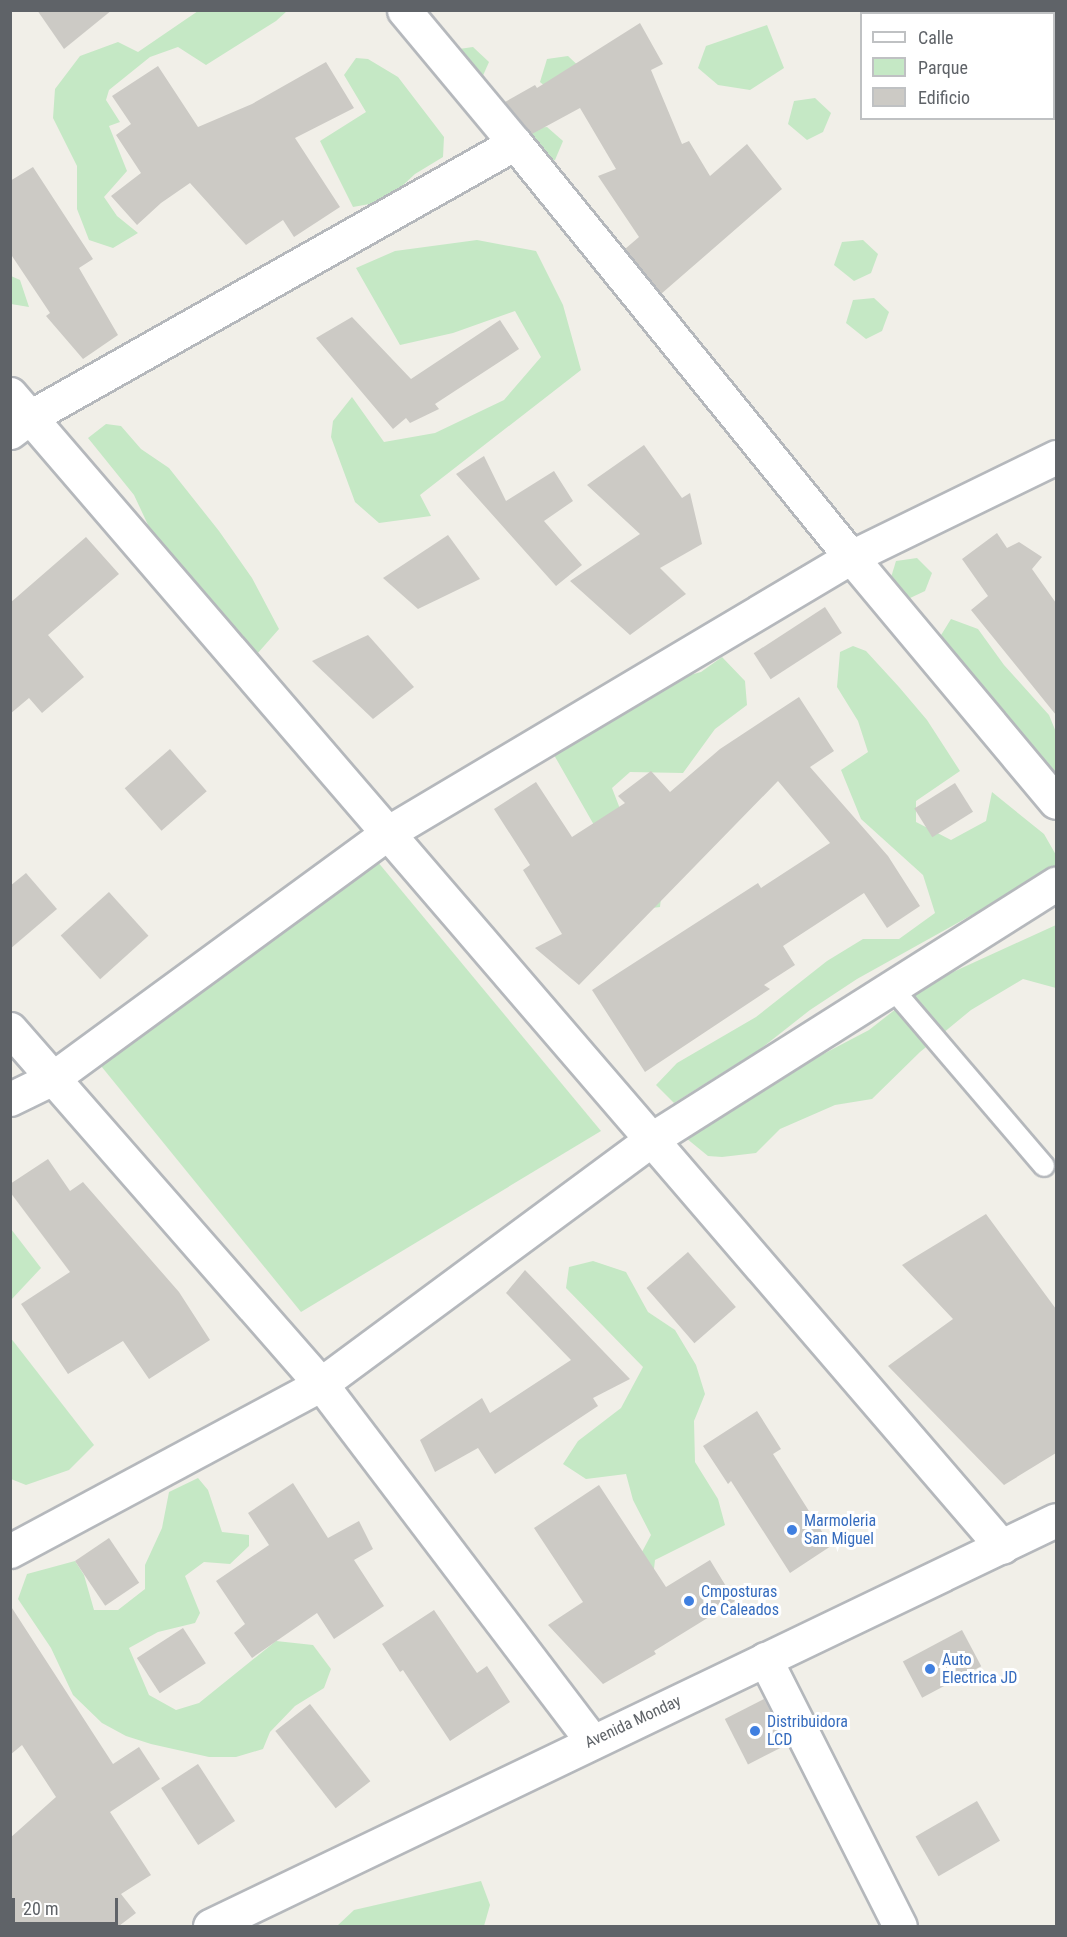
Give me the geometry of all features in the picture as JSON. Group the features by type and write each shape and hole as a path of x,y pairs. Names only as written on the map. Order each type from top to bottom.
{"street":[{"path":"404,10 851,557 1056,802"},
{"path":"515,143 17,414 389,832 1002,1547"},
{"path":"10,1099 53,1078 389,832 851,557 1056,457"},
{"path":"10,1551 321,1384 652,1139 1056,884"},
{"path":"10,1029 321,1384 592,1741"},
{"name":"Avenida Monday","path":"210,1926 1056,1520"},
{"path":"765,1659 900,1926"}],"lane":[{"path":"892,988 1044,1166"}],"green space":[{"path":"198,11 287,11 276,21 206,65 178,47 150,57 109,90 106,100 120,122 109,126 127,171 104,197 117,216 138,233 113,248 89,240 77,209 77,166 53,118 55,89 80,56 118,42 138,52"},
{"path":"767,25 784,68 750,90 718,85 698,68 706,46"},
{"path":"473,47 489,62 481,80 452,50"},
{"path":"568,56 584,71 559,98 540,82 547,59"},
{"path":"356,58 368,59 398,77 444,137 443,157 415,174 386,201 353,207 320,141 366,112 344,75"},
{"path":"815,98 831,113 823,132 807,140 788,124 794,101"},
{"path":"547,127 563,141 555,160 539,168 519,152 526,129"},
{"path":"477,240 536,251 563,305 581,370 420,495 431,516 379,523 355,502 331,437 333,421 352,397 384,442 435,433 504,400 541,357 515,311 453,333 400,345 356,268 395,251"},
{"path":"863,240 878,254 871,273 854,281 834,265 842,242"},
{"path":"11,276 20,280 29,307 11,304"},
{"path":"874,298 889,312 882,331 866,339 846,323 853,300"},
{"path":"106,424 121,426 141,449 169,468 219,531 252,578 279,629 257,654 229,628 179,591 134,495 88,438"},
{"path":"917,558 932,573 925,591 908,599 889,584 896,561"},
{"path":"951,619 978,629 1004,665 1049,715 1056,732 1056,779 938,640"},
{"path":"853,646 866,651 899,687 927,720 960,771 916,801 916,822 951,840 986,821 992,792 1044,834 1056,855 1056,868 857,979 810,1010 759,1050 674,1103 656,1085 677,1063 756,1017 827,961 863,939 899,939 935,913 923,875 861,819 841,770 868,752 858,721 837,687 840,652"},
{"path":"722,657 745,681 747,705 715,729 683,773 630,772 612,788 622,814 663,880 660,907 636,910 594,825 550,748 653,685 701,672"},
{"path":"377,861 601,1131 301,1312 97,1061"},
{"path":"1056,925 1056,988 1023,979 971,1010 920,1052 872,1099 835,1105 780,1129 756,1153 722,1157 708,1156 686,1138 791,1071 869,1030 929,983"},
{"path":"11,1229 41,1268 11,1300"},
{"path":"593,1261 626,1272 648,1312 675,1330 696,1365 705,1394 694,1421 695,1462 718,1499 725,1525 655,1560 653,1578 634,1567 651,1535 633,1500 626,1474 586,1479 563,1464 578,1441 621,1408 643,1367 566,1288 569,1267"},
{"path":"10,1337 94,1445 69,1470 26,1485 11,1479"},
{"path":"198,1478 208,1490 222,1532 249,1535 249,1546 230,1564 204,1562 185,1576 200,1613 195,1623 158,1632 129,1648 149,1695 176,1710 199,1703 276,1641 313,1645 331,1669 324,1688 295,1706 270,1732 263,1749 236,1757 209,1757 151,1744 126,1736 102,1723 73,1695 51,1648 18,1599 27,1574 75,1561 84,1575 94,1610 118,1610 145,1589 145,1565 162,1528 169,1492"},
{"path":"481,1881 490,1905 484,1926 337,1926 354,1910"}],"building":[{"path":"37,10 112,10 64,49"},
{"path":"640,23 663,64 651,70 682,144 689,141 710,176 747,144 782,189 661,294 625,249 639,237 598,176 616,169 580,108 532,134 505,102 535,85 537,88"},
{"path":"326,62 354,108 295,138 340,207 294,237 283,220 246,245 190,183 161,203 137,225 111,196 141,173 116,135 131,124 112,96 158,66 198,127 252,104"},
{"path":"33,167 93,259 79,268 118,335 83,359 46,316 50,313 10,253 10,181"},
{"path":"352,317 411,379 500,320 519,349 435,404 439,409 410,423 406,418 393,429 316,338"},
{"path":"644,445 682,498 690,493 702,544 660,568 686,594 630,635 570,581 640,534 587,485"},
{"path":"484,456 506,501 554,471 573,501 544,521 582,565 556,586 456,474"},
{"path":"997,533 1007,548 1019,542 1042,557 1032,569 1056,603 1056,715 971,610 988,596 962,559"},
{"path":"448,535 480,579 418,609 383,578"},
{"path":"86,537 119,574 48,635 84,677 42,713 29,698 10,714 10,603"},
{"path":"825,607 842,633 771,679 754,653"},
{"path":"368,635 414,687 373,719 312,661"},
{"path":"799,697 834,751 810,767 888,856 920,906 887,928 864,893 783,946 795,965 764,985 770,989 645,1072 592,990 758,883 761,888 830,843 778,781 579,985 535,948 562,934 523,870 530,865 494,809 536,782 572,837 625,803 618,796 651,771 670,792 720,749"},
{"path":"170,749 207,791 161,831 125,788"},
{"path":"955,783 973,812 932,837 914,808"},
{"path":"26,873 57,909 10,949 10,886"},
{"path":"109,892 148,936 100,979 61,935"},
{"path":"48,1159 70,1191 83,1182 179,1292 210,1340 149,1379 123,1341 68,1374 21,1304 70,1272 10,1192 10,1184"},
{"path":"986,1214 1056,1309 1056,1453 1004,1485 888,1366 953,1319 902,1265"},
{"path":"688,1252 736,1307 694,1343 646,1288"},
{"path":"525,1270 630,1379 593,1398 598,1406 495,1474 478,1448 435,1472 420,1440 482,1398 490,1413 571,1360 506,1293"},
{"path":"757,1411 781,1449 773,1454 831,1546 790,1573 731,1481 728,1484 703,1446"},
{"path":"293,1483 328,1538 359,1521 373,1549 354,1560 384,1606 334,1639 317,1613 252,1658 234,1633 245,1624 216,1581 269,1545 248,1513"},
{"path":"599,1485 666,1587 710,1560 735,1601 654,1651 656,1654 603,1684 548,1625 583,1602 534,1528"},
{"path":"109,1538 139,1583 105,1606 75,1561"},
{"path":"10,1605 113,1764 139,1747 160,1779 110,1812 151,1875 121,1894 136,1913 119,1926 10,1926 10,1838 56,1797 22,1745 10,1755"},
{"path":"434,1610 477,1673 487,1666 510,1702 450,1741 403,1670 400,1672 382,1644"},
{"path":"183,1628 206,1663 160,1693 137,1658"},
{"name":"Auto Electrica JD","path":"962,1630 981,1666 922,1698 903,1661"},
{"name":"Distribuidora LCD","path":"764,1699 787,1744 748,1764 725,1719"},
{"path":"310,1704 370,1781 336,1808 275,1731"},
{"path":"198,1764 235,1821 198,1845 161,1788"},
{"path":"977,1801 1000,1841 939,1876 916,1836"}],"place":[{"name":"Marmoleria San Miguel","path":"792,1530"},
{"name":"Cmposturas de Caleados","path":"689,1601"},
{"name":"Auto Electrica JD","path":"930,1669"},
{"name":"Distribuidora LCD","path":"755,1731"}]}
